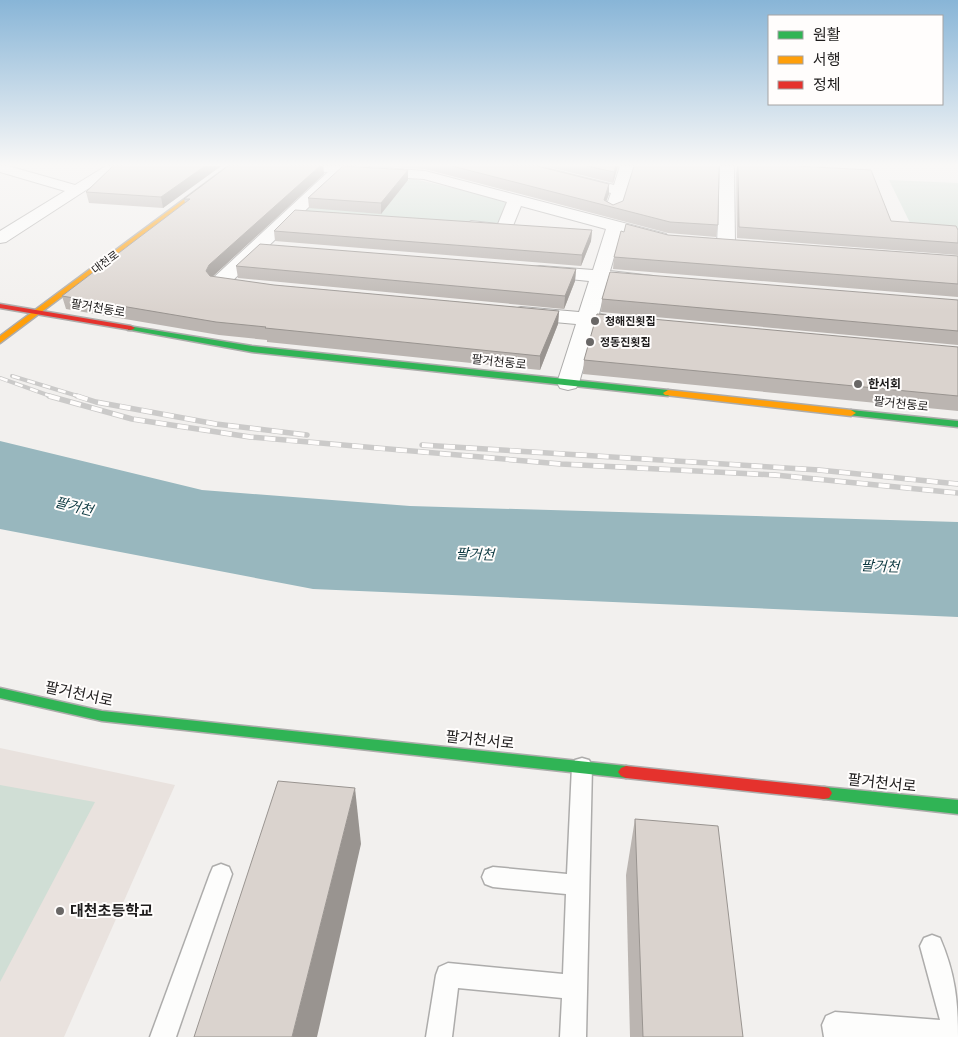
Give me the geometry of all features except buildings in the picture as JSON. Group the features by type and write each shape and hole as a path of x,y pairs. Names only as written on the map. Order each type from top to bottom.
{"main road":[{"name":"대천로","path":"0,340 169,214"},
{"name":"팔거천동로","path":"8,295 39,312"},
{"name":"팔거천동로","path":"0,306 252,349 958,424"},
{"name":"팔거천서로","path":"0,693 102,716 958,807"}],"street":[{"path":"0,238 37,214"},
{"path":"244,286 219,283 290,214"},
{"path":"294,214 312,216"},
{"path":"456,225 504,229 510,214"},
{"path":"573,214 677,241"},
{"path":"568,383 600,276 614,214"},
{"path":"726,214 726,245"},
{"path":"9,218 28,220"},
{"path":"706,244 746,246"},
{"path":"256,247 276,249"},
{"path":"524,270 659,281"},
{"path":"497,311 655,325"}],"lane":[{"path":"573,1037 582,766"},
{"path":"163,1037 221,874"},
{"path":"493,877 579,885"},
{"path":"837,1037 835,1025 956,1035 932,946"},
{"path":"439,1037 448,975 574,987"}],"shaded area":[{"path":"336,214 506,214 500,226"},
{"path":"906,214 958,214 958,236 915,233"},
{"name":"대천초등학교","path":"0,748 175,785 64,1037 0,1037"},
{"path":"0,785 95,802 0,982"}],"water":[{"name":"팔거천","path":"0,441 202,490 410,506 958,522 958,617 313,589 0,529"}],"railway":[{"path":"12,376 81,397"},
{"path":"0,378 53,397"},
{"path":"49,396 132,419 250,437 561,464 775,475 958,493"},
{"path":"77,396 96,402 216,424 307,435"},
{"path":"422,445 819,470 958,484"}],"traffic: fast":[{"path":"131,328 252,349 668,393"},
{"path":"851,413 958,424"},
{"path":"0,693 102,716 626,772"},
{"path":"824,793 958,807"}],"traffic: slow":[{"path":"0,340 168,214"},
{"path":"668,393 851,413"}],"traffic: jam":[{"path":"0,306 131,328"},
{"path":"626,772 824,793"}],"place":[{"name":"청해진횟집","path":"595,321"},
{"name":"정동진횟집","path":"590,342"},
{"name":"한서회","path":"858,384"},
{"name":"대천초등학교","path":"60,911"}]}
